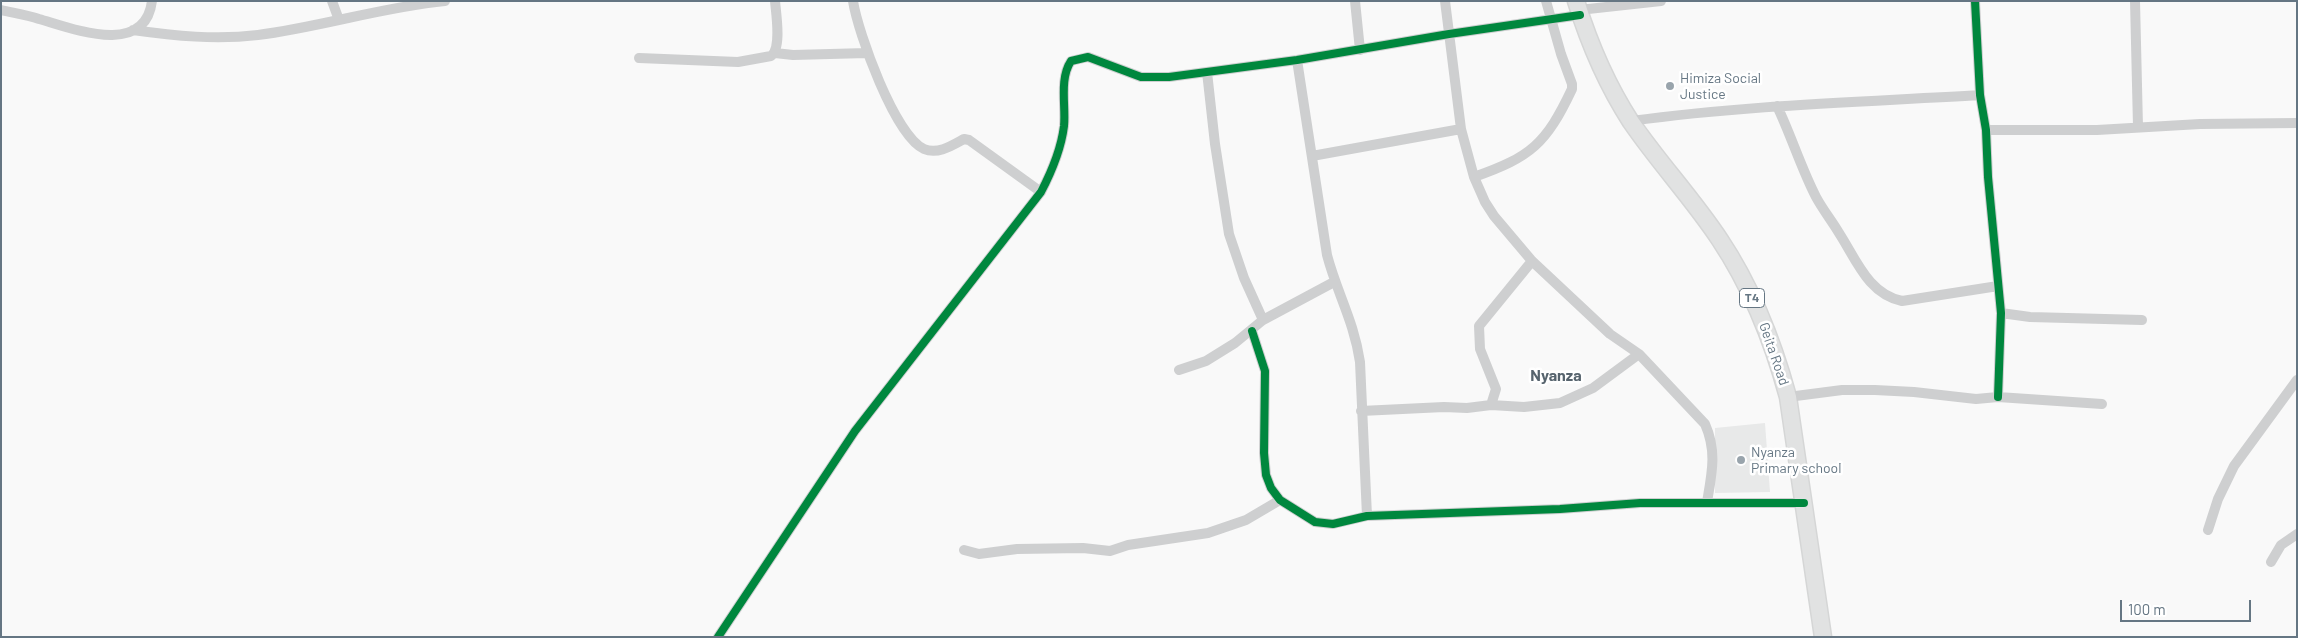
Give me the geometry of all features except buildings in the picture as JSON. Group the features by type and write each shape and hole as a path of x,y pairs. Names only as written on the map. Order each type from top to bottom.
{"highway":[{"name":"Geita Road","path":"1578,9 1599,62 1631,121 1720,240 1744,281 1777,358 1788,396 1823,637"}],"street":[{"path":"1,10 25,15 88,34 115,35 133,30 141,25 146,18 152,1"},
{"path":"332,1 339,20"},
{"path":"133,30 202,38 257,35 402,7 446,1"},
{"path":"775,1 777,44 775,53"},
{"path":"853,1 868,53 894,113 908,134 921,147 936,151 964,139 969,140 1041,192"},
{"path":"1355,1 1360,50"},
{"path":"1445,1 1461,129 1479,190 1494,216 1532,261 1610,334 1639,354 1698,414 1711,438 1714,459 1707,502"},
{"path":"1474,177 1517,160 1536,147 1568,95 1572,84 1546,1"},
{"path":"718,637 854,431 1041,192 1053,170 1062,140 1065,73 1071,61 1088,58 1141,78 1169,77 1297,60 1551,19 1578,9 1661,1"},
{"path":"1975,1 1980,95 1986,130 1988,178 2001,313 1998,397"},
{"path":"2135,1 2138,127"},
{"path":"639,58 738,62 755,60 775,53 793,55 868,53"},
{"path":"1297,60 1322,230 1334,282 1349,315 1360,362 1367,516"},
{"path":"1207,72 1215,144 1229,234 1244,278 1263,320"},
{"path":"1631,121 1679,114 1777,106 1980,95"},
{"path":"1777,106 1816,197 1862,270 1880,292 1891,299 1902,301 1998,286"},
{"path":"1986,130 2054,131 2200,124 2297,123"},
{"path":"1312,156 1461,129"},
{"path":"1491,405 1496,389 1480,348 1479,326 1532,261"},
{"path":"1178,370 1206,361 1252,331 1263,320 1334,282"},
{"path":"2001,313 2030,317 2142,320"},
{"path":"1252,331 1265,371 1264,453 1266,475 1270,488 1280,500 1315,522 1333,524 1367,516 1551,509 1640,503 1804,503"},
{"path":"1361,411 1444,407 1467,408 1491,405 1524,406 1560,403 1593,388 1639,354"},
{"path":"2208,530 2222,490 2234,466 2297,380"},
{"path":"1788,396 1842,390 1875,390 1976,399 1998,397 2102,404"},
{"path":"964,550 979,554 1017,549 1083,548 1110,551 1128,545 1198,536 1226,528 1246,520 1280,500"},
{"path":"2271,562 2281,545 2297,534"}],"shaded area":[{"name":"Nyanza Primary school","path":"1765,423 1770,492 1715,493 1715,428"}],"cycle path":[{"path":"1975,1 1980,95 1986,130 1988,177 2001,313 1998,397"},
{"path":"718,637 855,431 1041,192 1061,143 1064,126 1064,84 1067,68 1071,61 1088,57 1141,77 1169,77 1297,60 1449,34 1580,15"},
{"path":"1252,331 1265,371 1264,453 1266,475 1271,488 1280,500 1315,522 1333,524 1367,516 1560,509 1640,503 1804,503"}],"place":[{"name":"Himiza Social Justice","path":"1670,86"},
{"name":"Nyanza Primary school","path":"1741,460"}],"district":[{"name":"Nyanza","path":"1556,376"}]}
